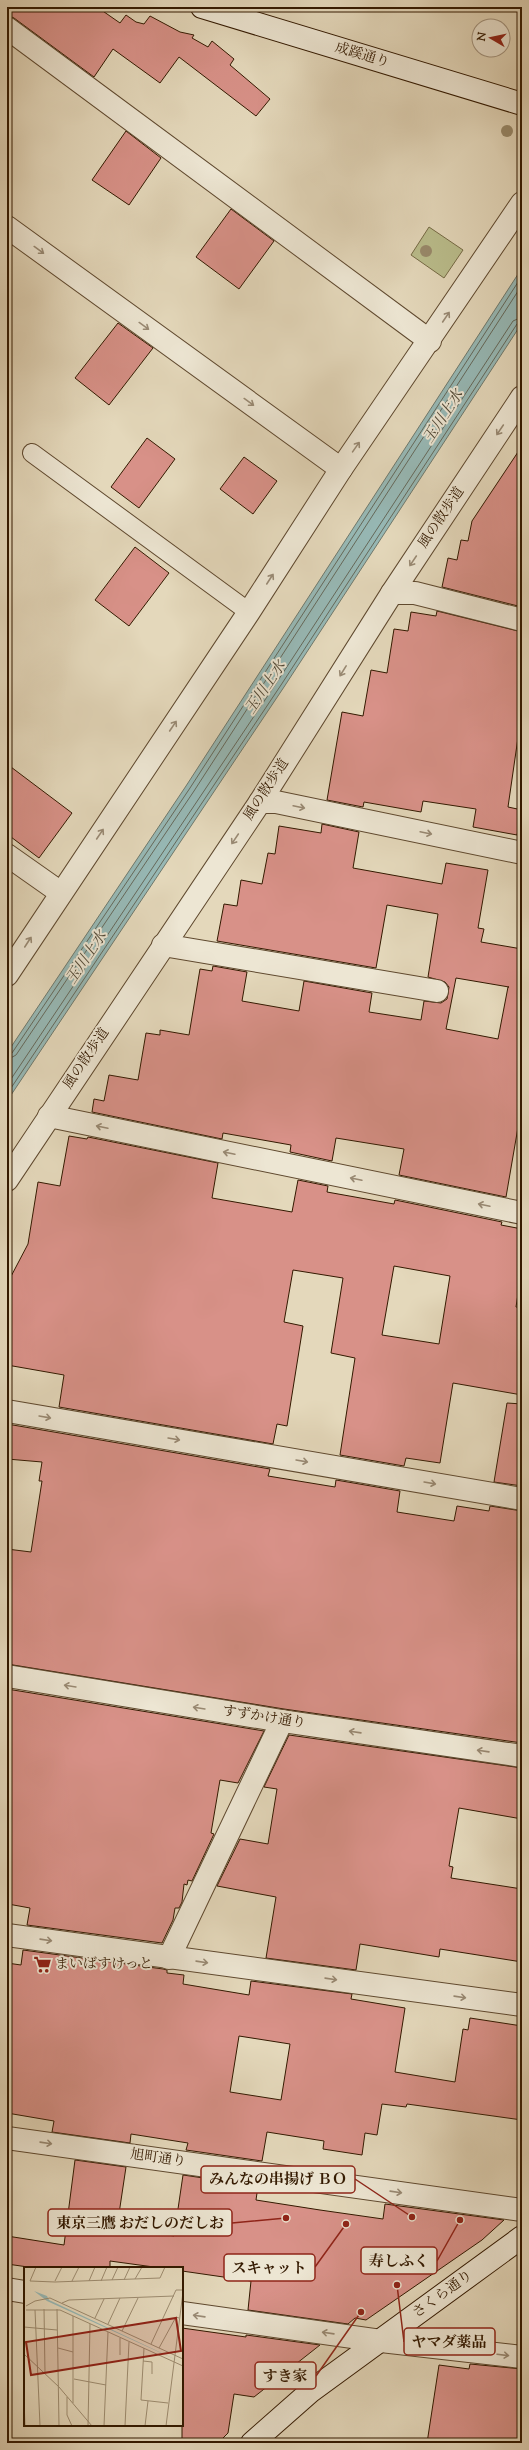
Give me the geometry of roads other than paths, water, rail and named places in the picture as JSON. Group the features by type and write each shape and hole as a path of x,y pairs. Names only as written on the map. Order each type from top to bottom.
{"street":[{"name":"成蹊通り","path":"202,7 522,104"},
{"path":"7,28 430,341"},
{"path":"7,975 249,612 340,469 430,341 522,203"},
{"path":"7,227 340,469"},
{"name":"風の散歩道","path":"7,1180 260,802 392,593 522,397"},
{"path":"392,593 414,593 522,620"},
{"path":"260,802 276,802 522,853"},
{"path":"7,855 61,893"},
{"path":"163,945 437,991"},
{"path":"49,1116 522,1213"},
{"path":"7,1411 522,1499"},
{"name":"すずかけ通り","path":"7,1676 282,1721 522,1756"},
{"path":"169,1958 282,1721"},
{"path":"7,1935 522,2005"},
{"name":"旭町通り","path":"7,2138 522,2210"},
{"name":"さくら通り","path":"252,2443 311,2391 522,2237"},
{"path":"7,2289 24,2292"},
{"path":"183,2313 381,2341 522,2357"}],"lane":[{"path":"32,453 249,612"}],"water":[{"name":"玉川上水","path":"522,268 522,323 284,687 7,1101 7,1053 186,786"}],"place":[{"name":"まいばすけっと","path":"42,1965"},
{"name":"みんなの串揚げ ＢＯ","path":"412,2217"},
{"name":"東京三鷹 おだしのだしお","path":"286,2218"},
{"name":"寿しふく","path":"460,2220"},
{"name":"スキャット","path":"346,2224"},
{"name":"ヤマダ薬品","path":"397,2285"},
{"name":"すき家","path":"361,2312"}]}
